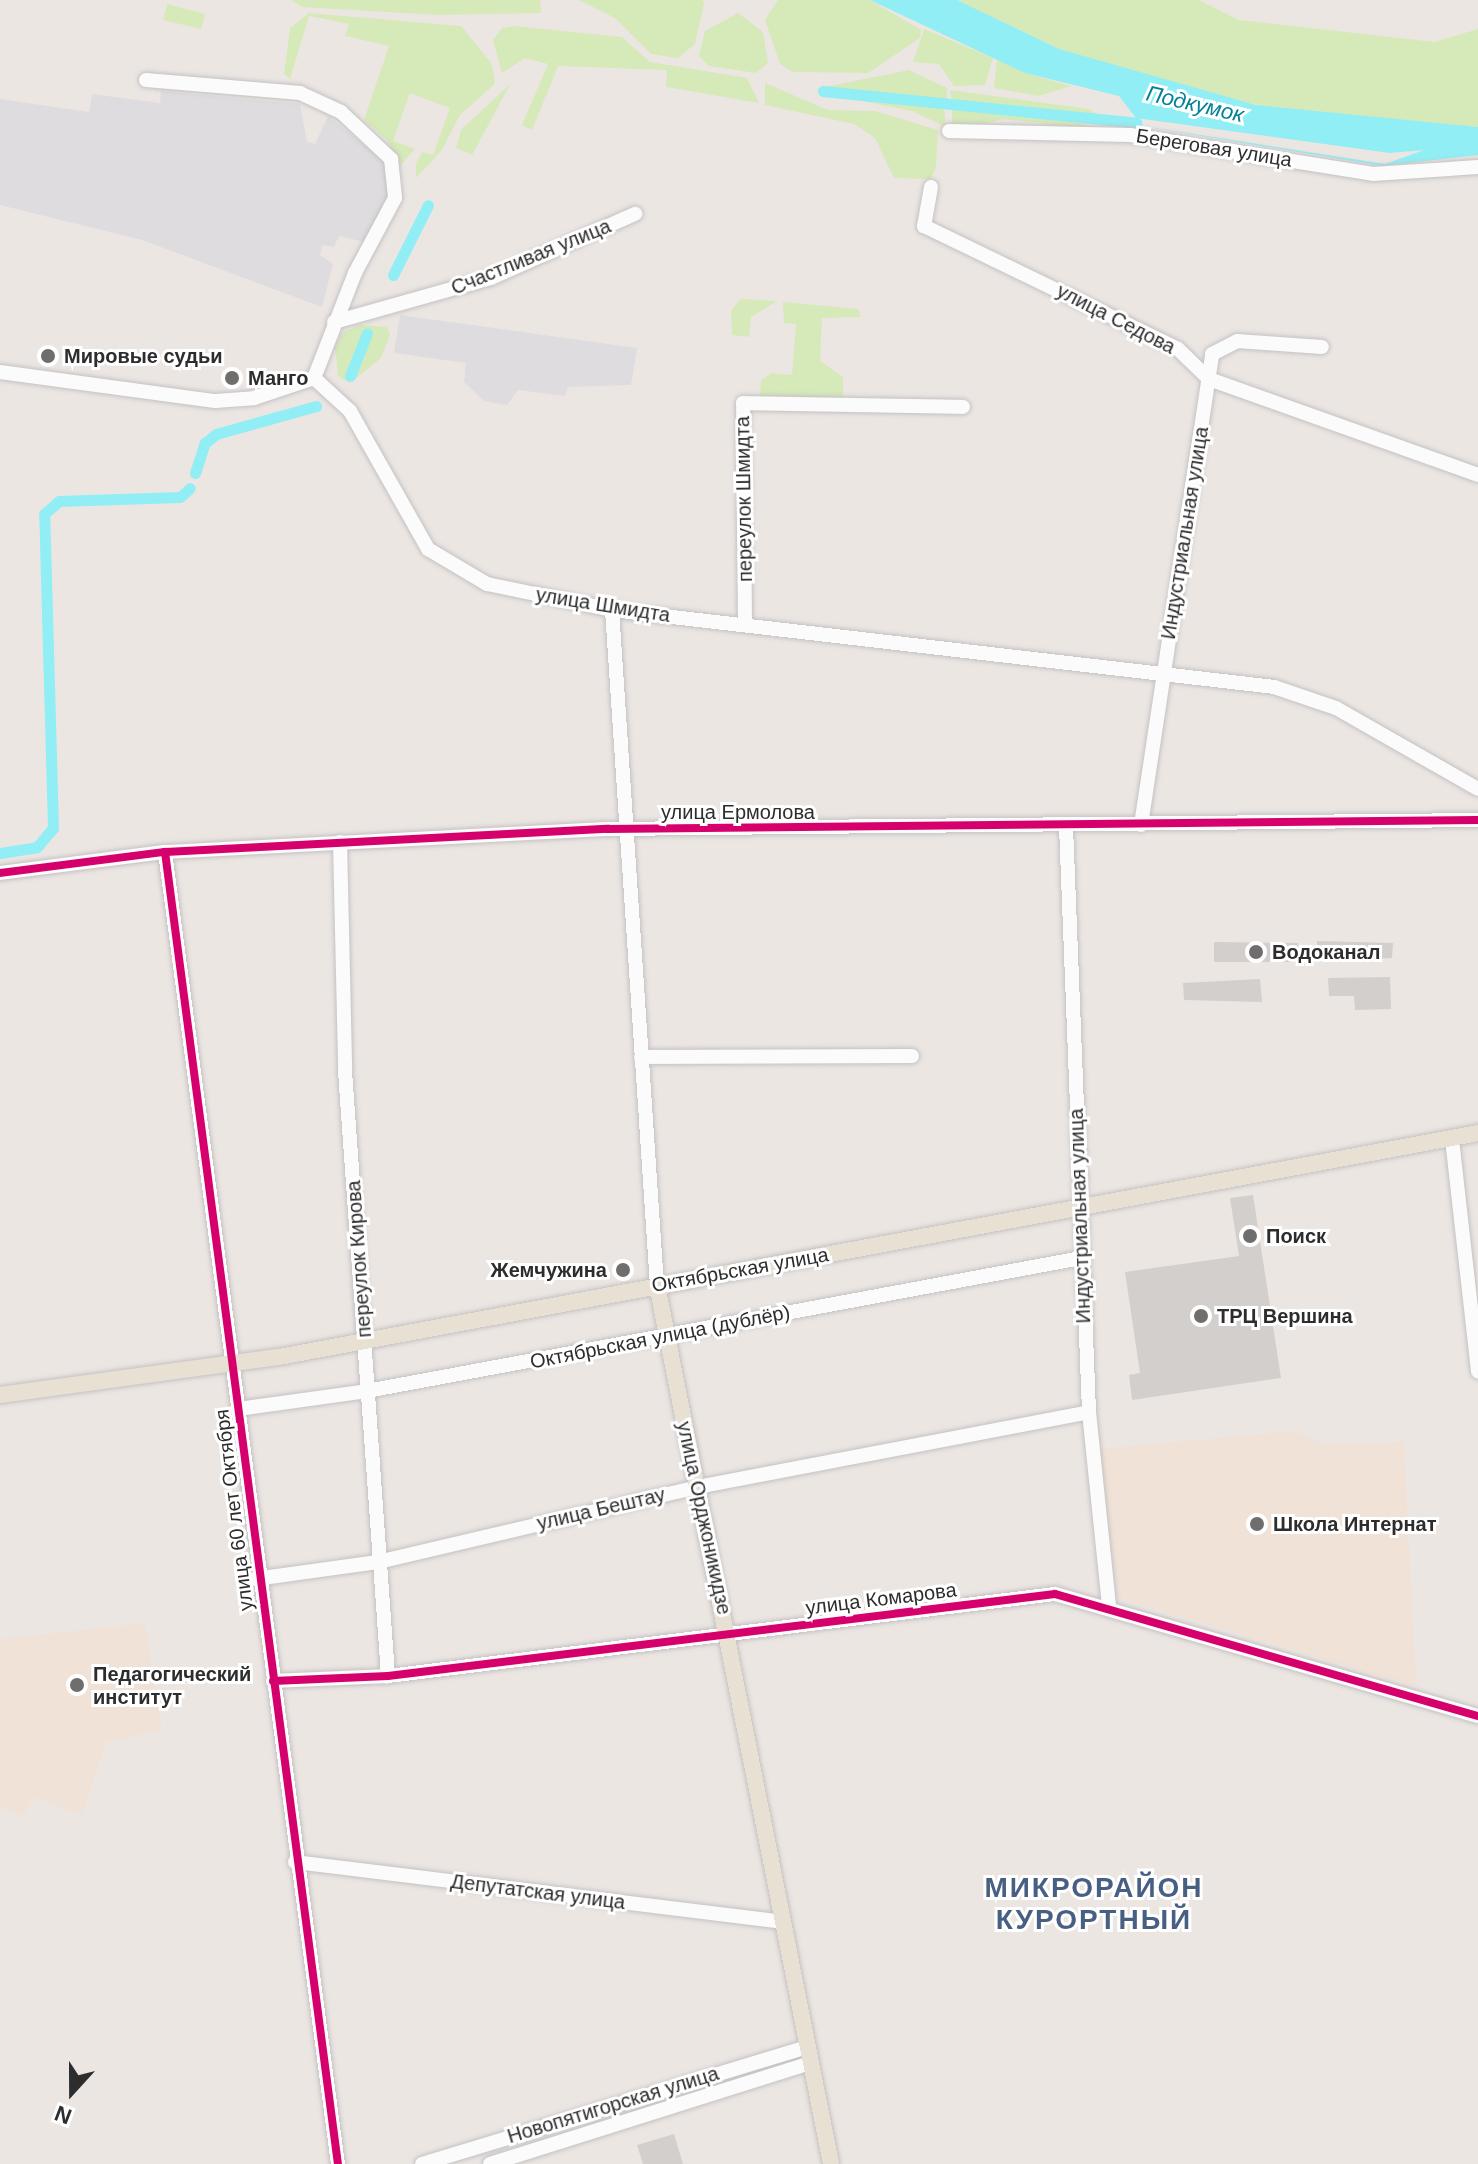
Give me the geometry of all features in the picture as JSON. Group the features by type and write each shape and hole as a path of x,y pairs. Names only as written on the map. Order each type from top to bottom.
{"main road":[{"name":"Октябрьская улица","path":"0,1395 233,1364 1478,1133"},
{"name":"улица Орджоникидзе","path":"657,1285 728,1634 806,2056 831,2164"}],"street":[{"path":"0,372 215,401 254,398 314,378 334,322 395,198 391,159 341,112 300,93 146,80"},
{"name":"Береговая улица","path":"949,131 1130,135 1373,174 1478,167"},
{"name":"улица Седова","path":"931,187 924,226 1178,349 1209,379 1478,475"},
{"name":"Счастливая улица","path":"334,322 491,278 635,214"},
{"name":"Индустриальная улица","path":"1141,825 1161,673 1212,354 1223,344 1322,347"},
{"name":"улица Шмидта","path":"314,378 350,411 408,520 444,563 487,584 612,610 745,623 1274,687 1336,708 1478,789"},
{"name":"переулок Шмидта","path":"745,623 743,403 963,407"},
{"name":"улица Орджоникидзе","path":"612,610 630,829 641,1057 657,1285"},
{"name":"улица Ермолова","path":"0,873 165,852 630,829 1478,820"},
{"name":"Индустриальная улица","path":"1066,826 1089,1412 1109,1606"},
{"name":"переулок Кирова","path":"340,842 345,1071 388,1676"},
{"name":"улица 60 лет Октября","path":"165,852 233,1364 255,1579 273,1681 338,2164"},
{"path":"641,1057 912,1056"},
{"path":"1452,1139 1478,1372"},
{"name":"Октябрьская улица (дублёр)","path":"238,1409 367,1391 1081,1258"},
{"name":"улица Бештау","path":"255,1579 378,1562 697,1487 1089,1412"},
{"name":"улица Комарова","path":"273,1681 388,1676 1055,1594 1109,1606 1478,1716"},
{"name":"Депутатская улица","path":"295,1862 781,1922"},
{"name":"Новопятигорская улица","path":"422,2164 668,2088 806,2056"},
{"name":"Новопятигорская улица","path":"490,2164 520,2160 674,2108 806,2056"},
{"path":"668,2088 674,2108"}],"shaded area":[{"path":"161,91 300,104 307,142 315,144 328,116 385,162 391,193 365,242 339,236 334,247 322,245 320,255 333,264 322,307 142,240 0,205 0,99 89,112 92,94 160,103"},
{"path":"400,315 637,348 631,385 568,387 565,396 518,390 507,405 484,401 464,382 466,363 394,353"},
{"name":"Школа Интернат","path":"1295,1431 1323,1444 1404,1442 1416,1686 1118,1598 1096,1449"},
{"name":"Педагогический институт","path":"145,1623 162,1730 106,1742 82,1815 33,1797 24,1816 0,1807 0,1639"}],"green space":[{"path":"291,0 540,0 541,13 438,15 302,7"},
{"path":"579,0 703,0 704,4 695,44 678,58 651,54 615,18"},
{"path":"778,0 870,0 921,30 920,38 868,73 793,72 780,64 765,20"},
{"path":"957,0 1199,0 1239,20 1435,42 1478,29 1478,127 1294,113 1204,93 1059,49"},
{"path":"167,4 205,14 201,29 163,20"},
{"path":"309,13 461,26 492,64 495,84 460,115 442,150 416,178 416,164 422,152 433,155 450,108 410,93 393,141 415,149 400,166 387,140 364,120 389,46 345,36 349,24 309,16 290,79 284,74 290,28"},
{"path":"738,13 763,32 768,63 756,73 709,66 699,56 705,31"},
{"path":"514,26 622,37 650,62 747,78 759,103 666,87 667,70 558,66 532,130 522,125 548,64 525,58 502,73 493,40 502,28"},
{"path":"924,29 993,58 985,85 954,86 939,64 913,62"},
{"path":"997,59 1025,73 1071,86 1038,96 994,88"},
{"path":"909,70 947,88 947,105 815,89"},
{"path":"511,83 472,155 456,148 461,130"},
{"path":"765,83 828,110 875,111 938,130 936,168 930,179 894,178 875,138 854,124 765,105"},
{"path":"950,90 1089,109 1104,118 952,102"},
{"path":"813,91 944,108 946,127 912,111"},
{"path":"952,107 1078,122 1103,131 1003,119 968,128 952,125"},
{"path":"740,299 777,301 751,317 749,337 732,335 731,311"},
{"path":"783,302 858,309 861,317 822,318 820,361 843,377 843,398 760,396 761,380 772,373 792,375 796,324 784,323"},
{"path":"360,325 387,327 390,335 381,358 350,383 338,376 335,347 343,332"}],"water":[{"name":"Подкумок","path":"870,0 957,0 1059,49 1256,105 1478,127 1478,155 1382,166 1124,123 1385,164 1424,150 1390,153 1136,118 1119,96 1025,73"}],"building":[{"name":"Водоканал","path":"1317,941 1393,943 1392,958 1316,962"},
{"name":"Водоканал","path":"1214,942 1298,943 1297,962 1214,962"},
{"name":"Водоканал","path":"1390,977 1391,1009 1355,1010 1354,996 1329,996 1328,978"},
{"name":"Водоканал","path":"1260,979 1262,1002 1184,1000 1183,983"},
{"name":"ТРЦ Вершина","path":"1253,1195 1281,1378 1132,1400 1129,1375 1140,1373 1125,1272 1239,1256 1230,1198"},
{"path":"674,2134 683,2164 643,2164 637,2145"}],"waterway":[{"path":"823,91 1136,123"},
{"path":"393,275 428,205"},
{"path":"350,376 367,333"},
{"path":"195,473 205,443 216,434 316,406"},
{"path":"0,853 37,847 53,828 44,514 59,501 180,497 190,488"}],"cycle path":[{"path":"0,873 165,852 607,829 1478,820"},
{"path":"165,852 338,2164"},
{"path":"273,1681 388,1676 1055,1594 1478,1716"}],"place":[{"name":"Мировые судьи","path":"48,356"},
{"name":"Манго","path":"232,378"},
{"name":"Водоканал","path":"1256,952"},
{"name":"Поиск","path":"1250,1236"},
{"name":"Жемчужина","path":"623,1270"},
{"name":"ТРЦ Вершина","path":"1201,1316"},
{"name":"Школа Интернат","path":"1257,1524"},
{"name":"Педагогический институт","path":"77,1685"}],"district":[{"name":"МИКРОРАЙОН КУРОРТНЫЙ","path":"1094,1904"}]}
